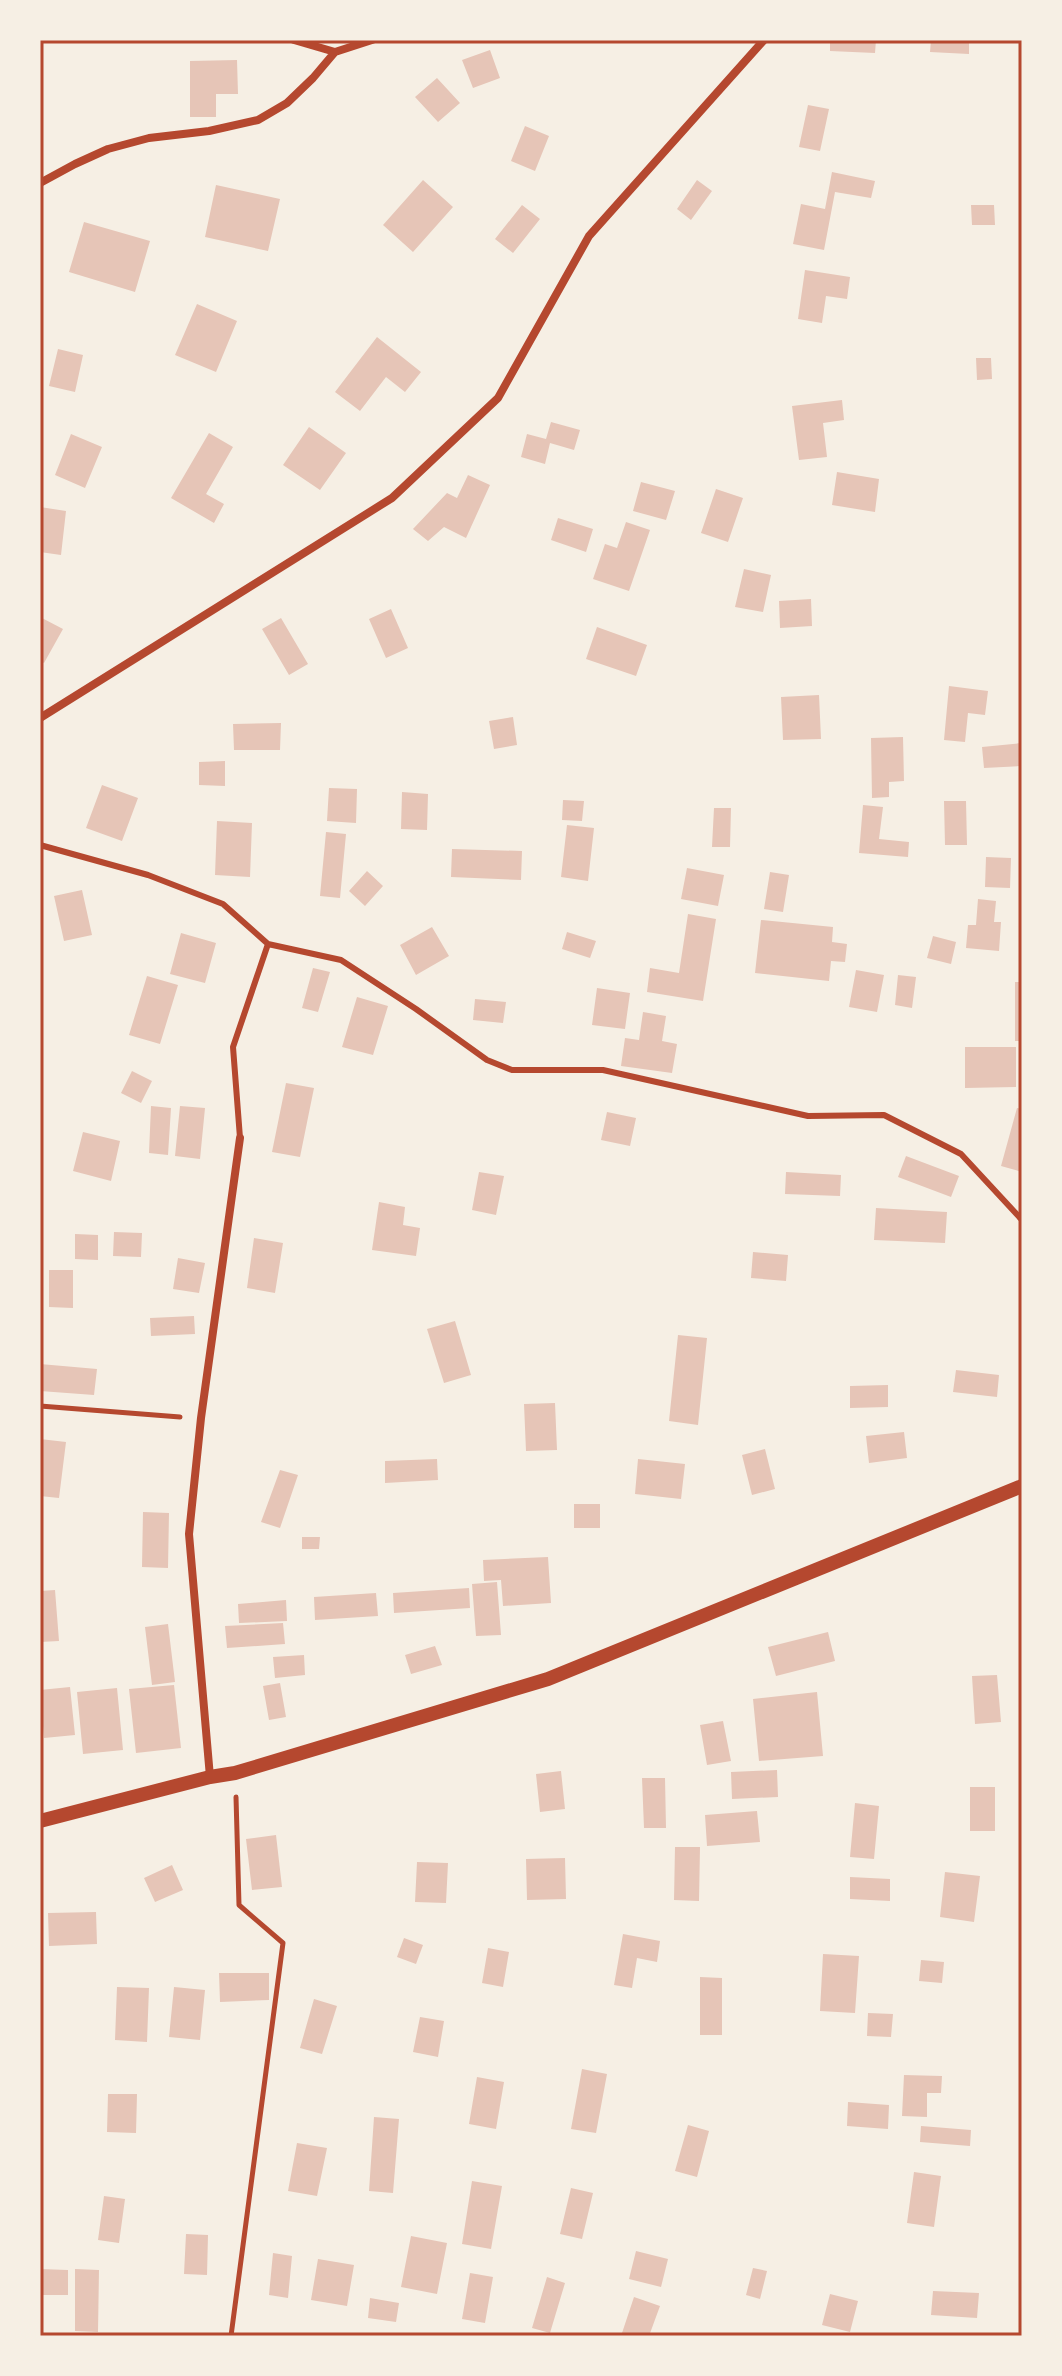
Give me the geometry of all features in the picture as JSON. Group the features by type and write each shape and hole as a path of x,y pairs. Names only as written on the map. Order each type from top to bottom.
{"street":[{"path":"294,40 335,52"},
{"path":"40,183 108,149 149,138 209,131 258,120 287,103 335,52 372,40"},
{"path":"40,718 392,498 498,398 589,236 764,40"},
{"path":"210,1777 189,1534 201,1418 240,1138"},
{"path":"40,1821 235,1773 548,1679 1022,1486"}],"lane":[{"path":"40,845 148,875 223,904 268,944 341,960 487,1060 512,1070 603,1070 808,1116 884,1115 961,1154 1022,1220"},
{"path":"240,1138 233,1047 268,944"}],"path":[{"path":"40,1406 201,1418"},
{"path":"231,2336 283,1943 239,1905 235,1773"}],"building":[{"path":"830,40 876,40 875,53 830,51"},
{"path":"931,40 969,40 969,54 930,52"},
{"path":"490,50 500,78 473,88 462,60"},
{"path":"237,60 238,94 216,94 216,117 190,117 190,61"},
{"path":"437,78 460,103 438,122 415,97"},
{"path":"808,105 829,109 820,151 799,147"},
{"path":"525,126 549,136 535,171 511,161"},
{"path":"832,172 875,181 871,198 835,192 824,250 793,244 801,204 825,209"},
{"path":"423,180 453,207 413,252 383,225"},
{"path":"697,180 712,191 691,220 677,209"},
{"path":"216,185 280,199 268,251 205,237"},
{"path":"522,205 540,219 513,253 495,239"},
{"path":"971,205 994,205 995,225 972,225"},
{"path":"84,222 150,241 135,292 69,272"},
{"path":"805,270 850,277 847,299 826,296 822,323 798,319"},
{"path":"197,304 237,321 216,372 175,355"},
{"path":"377,337 421,372 405,392 386,377 360,411 335,392"},
{"path":"58,349 83,355 75,392 49,386"},
{"path":"976,358 991,358 992,379 977,380"},
{"path":"842,400 844,420 823,423 827,457 799,460 792,406"},
{"path":"551,422 580,430 574,450 550,443 545,464 521,457 527,434 546,439"},
{"path":"309,427 346,453 320,490 283,465"},
{"path":"209,433 233,447 206,494 224,504 214,523 171,498"},
{"path":"71,434 102,447 85,488 55,475"},
{"path":"837,472 879,479 875,512 832,505"},
{"path":"468,475 490,485 466,538 444,527 428,541 413,529 447,493 457,498"},
{"path":"641,482 675,491 666,520 633,511"},
{"path":"716,489 743,498 728,542 701,533"},
{"path":"40,507 66,511 61,555 40,552"},
{"path":"558,518 593,529 586,552 551,540"},
{"path":"626,522 650,530 629,591 593,579 605,544 617,548"},
{"path":"744,569 771,575 763,612 735,607"},
{"path":"811,599 812,626 780,628 779,601"},
{"path":"391,609 408,648 386,658 369,619"},
{"path":"40,617 63,629 44,663 40,661"},
{"path":"281,618 308,664 289,675 262,629"},
{"path":"597,627 647,645 636,676 586,659"},
{"path":"949,686 988,691 985,715 968,713 965,742 944,740"},
{"path":"819,695 821,739 783,740 781,697"},
{"path":"513,717 517,745 494,749 489,721"},
{"path":"281,723 280,750 234,750 233,724"},
{"path":"903,737 904,781 889,782 889,797 872,798 871,738"},
{"path":"1022,743 1022,766 984,768 982,747"},
{"path":"225,761 225,786 199,785 199,762"},
{"path":"102,785 138,798 122,841 86,828"},
{"path":"329,788 357,789 356,823 327,821"},
{"path":"402,792 428,794 427,830 401,829"},
{"path":"563,800 584,801 582,821 562,820"},
{"path":"944,801 966,801 967,845 945,845"},
{"path":"863,805 883,807 879,839 909,842 908,857 859,853"},
{"path":"714,808 731,808 730,847 712,847"},
{"path":"217,821 252,823 250,877 215,875"},
{"path":"567,825 594,828 588,881 561,877"},
{"path":"326,832 346,834 340,898 320,896"},
{"path":"452,849 522,851 521,880 451,877"},
{"path":"986,857 1011,858 1010,888 985,887"},
{"path":"687,868 724,875 718,906 681,899"},
{"path":"367,871 383,886 365,906 349,891"},
{"path":"770,872 789,875 783,912 764,909"},
{"path":"82,890 92,935 64,941 54,896"},
{"path":"978,899 996,901 994,922 1001,922 999,951 966,948 968,925 976,925"},
{"path":"688,914 716,919 703,1001 647,992 650,968 679,973"},
{"path":"761,920 833,927 832,942 847,944 845,962 831,961 829,981 755,973"},
{"path":"432,927 449,956 416,975 400,945"},
{"path":"567,932 596,941 590,958 562,949"},
{"path":"181,933 216,943 205,983 170,974"},
{"path":"933,936 956,942 951,964 927,958"},
{"path":"313,968 330,972 318,1012 302,1008"},
{"path":"856,970 884,975 877,1012 849,1007"},
{"path":"898,975 916,977 912,1008 895,1005"},
{"path":"147,976 178,985 160,1044 129,1035"},
{"path":"1015,982 1022,982 1022,1041 1015,1041"},
{"path":"597,988 630,993 625,1029 592,1025"},
{"path":"357,997 388,1006 373,1055 342,1047"},
{"path":"475,999 506,1002 503,1023 473,1020"},
{"path":"643,1012 666,1016 662,1041 677,1044 672,1073 621,1066 625,1038 639,1040"},
{"path":"965,1047 1016,1047 1016,1087 965,1088"},
{"path":"132,1071 152,1081 141,1103 121,1093"},
{"path":"286,1083 314,1088 300,1157 272,1152"},
{"path":"151,1106 171,1108 168,1155 149,1153"},
{"path":"180,1106 205,1108 200,1159 175,1156"},
{"path":"1017,1108 1022,1109 1022,1172 1001,1166"},
{"path":"607,1112 636,1118 630,1146 601,1140"},
{"path":"83,1132 120,1141 111,1181 73,1171"},
{"path":"906,1156 959,1176 951,1197 898,1177"},
{"path":"479,1172 504,1176 496,1215 472,1210"},
{"path":"786,1172 841,1175 840,1196 785,1194"},
{"path":"379,1202 405,1207 403,1225 420,1228 416,1256 372,1250"},
{"path":"876,1208 947,1212 945,1243 874,1240"},
{"path":"114,1232 142,1233 141,1257 113,1256"},
{"path":"75,1234 98,1235 98,1260 75,1259"},
{"path":"254,1238 283,1243 275,1293 247,1288"},
{"path":"753,1252 788,1255 786,1281 751,1278"},
{"path":"178,1258 205,1263 199,1293 173,1289"},
{"path":"49,1270 73,1270 73,1308 49,1307"},
{"path":"194,1316 195,1334 151,1336 150,1318"},
{"path":"455,1321 471,1375 444,1383 427,1329"},
{"path":"678,1335 707,1338 698,1425 669,1421"},
{"path":"40,1364 97,1369 94,1395 40,1391"},
{"path":"956,1370 999,1375 997,1397 953,1392"},
{"path":"888,1385 888,1407 850,1408 850,1386"},
{"path":"555,1403 557,1450 526,1451 524,1404"},
{"path":"904,1432 907,1458 869,1463 866,1436"},
{"path":"40,1439 66,1442 59,1498 40,1496"},
{"path":"765,1449 775,1489 752,1495 742,1455"},
{"path":"437,1459 438,1480 385,1483 385,1461"},
{"path":"638,1459 685,1464 681,1499 635,1494"},
{"path":"280,1470 298,1475 280,1528 261,1522"},
{"path":"574,1504 600,1504 600,1528 574,1528"},
{"path":"143,1512 169,1513 168,1568 142,1567"},
{"path":"302,1537 320,1537 319,1549 302,1549"},
{"path":"548,1557 551,1603 503,1606 501,1580 484,1581 483,1560"},
{"path":"497,1582 501,1635 476,1636 472,1584"},
{"path":"469,1588 470,1608 394,1613 393,1593"},
{"path":"55,1590 59,1641 40,1642 40,1591"},
{"path":"376,1593 378,1616 315,1620 314,1597"},
{"path":"286,1600 287,1621 239,1623 238,1604"},
{"path":"283,1623 285,1644 227,1648 225,1626"},
{"path":"168,1624 175,1682 152,1685 145,1627"},
{"path":"828,1632 835,1661 776,1676 768,1647"},
{"path":"435,1646 442,1665 411,1674 405,1655"},
{"path":"304,1655 305,1675 275,1678 273,1657"},
{"path":"997,1675 1001,1722 975,1724 972,1676"},
{"path":"280,1683 286,1717 269,1720 263,1686"},
{"path":"174,1685 181,1748 136,1753 129,1689"},
{"path":"70,1687 75,1735 44,1738 40,1690"},
{"path":"117,1688 123,1750 83,1754 77,1692"},
{"path":"817,1692 823,1756 759,1761 753,1699"},
{"path":"723,1721 731,1761 707,1765 700,1725"},
{"path":"777,1770 778,1797 732,1799 731,1772"},
{"path":"561,1771 565,1809 540,1812 536,1774"},
{"path":"642,1778 665,1778 666,1828 644,1828"},
{"path":"970,1787 995,1787 995,1831 970,1831"},
{"path":"855,1803 879,1806 874,1859 850,1857"},
{"path":"757,1811 760,1842 707,1846 705,1815"},
{"path":"276,1835 282,1887 252,1890 246,1839"},
{"path":"675,1847 700,1847 699,1901 674,1900"},
{"path":"565,1858 566,1899 527,1900 526,1859"},
{"path":"417,1862 448,1863 446,1903 415,1902"},
{"path":"172,1865 183,1890 155,1902 144,1878"},
{"path":"945,1872 980,1876 974,1922 940,1917"},
{"path":"850,1877 890,1879 890,1901 850,1899"},
{"path":"96,1912 97,1944 49,1946 48,1913"},
{"path":"623,1934 660,1941 657,1962 637,1958 632,1988 614,1985"},
{"path":"404,1938 423,1945 416,1964 397,1957"},
{"path":"488,1948 509,1952 503,1987 482,1983"},
{"path":"823,1954 859,1956 855,2013 820,2011"},
{"path":"921,1960 944,1962 942,1983 919,1981"},
{"path":"219,1973 269,1973 269,2000 220,2002"},
{"path":"700,1977 722,1978 722,2035 700,2035"},
{"path":"117,1987 149,1988 147,2042 115,2040"},
{"path":"174,1987 205,1990 200,2040 169,2037"},
{"path":"314,1999 337,2006 322,2054 300,2048"},
{"path":"868,2013 893,2014 891,2037 867,2036"},
{"path":"420,2017 444,2021 438,2057 413,2052"},
{"path":"582,2069 607,2074 596,2133 571,2129"},
{"path":"904,2075 942,2076 941,2093 927,2093 927,2117 902,2116"},
{"path":"477,2077 504,2082 496,2129 469,2124"},
{"path":"108,2094 137,2094 136,2133 107,2132"},
{"path":"848,2102 889,2105 888,2129 847,2126"},
{"path":"374,2117 399,2119 393,2193 369,2191"},
{"path":"688,2125 709,2131 697,2177 675,2171"},
{"path":"921,2126 971,2130 970,2146 920,2142"},
{"path":"297,2143 327,2148 317,2196 288,2191"},
{"path":"914,2172 941,2176 934,2227 907,2223"},
{"path":"472,2181 502,2186 491,2249 462,2244"},
{"path":"571,2188 593,2193 582,2239 560,2234"},
{"path":"104,2196 125,2199 119,2243 98,2240"},
{"path":"186,2234 208,2235 207,2275 184,2274"},
{"path":"411,2236 447,2243 437,2294 401,2287"},
{"path":"636,2251 668,2259 661,2287 629,2279"},
{"path":"273,2253 292,2256 288,2298 269,2295"},
{"path":"318,2259 354,2265 347,2306 311,2300"},
{"path":"753,2268 767,2271 760,2299 746,2295"},
{"path":"40,2269 68,2270 68,2295 40,2295"},
{"path":"75,2269 99,2270 98,2332 75,2331"},
{"path":"470,2273 493,2277 485,2323 462,2319"},
{"path":"547,2277 565,2283 550,2333 532,2328"},
{"path":"933,2291 979,2293 977,2318 931,2315"},
{"path":"830,2294 858,2301 850,2332 822,2325"},
{"path":"634,2297 660,2306 649,2336 621,2336"},
{"path":"370,2298 399,2303 396,2322 368,2318"}]}
